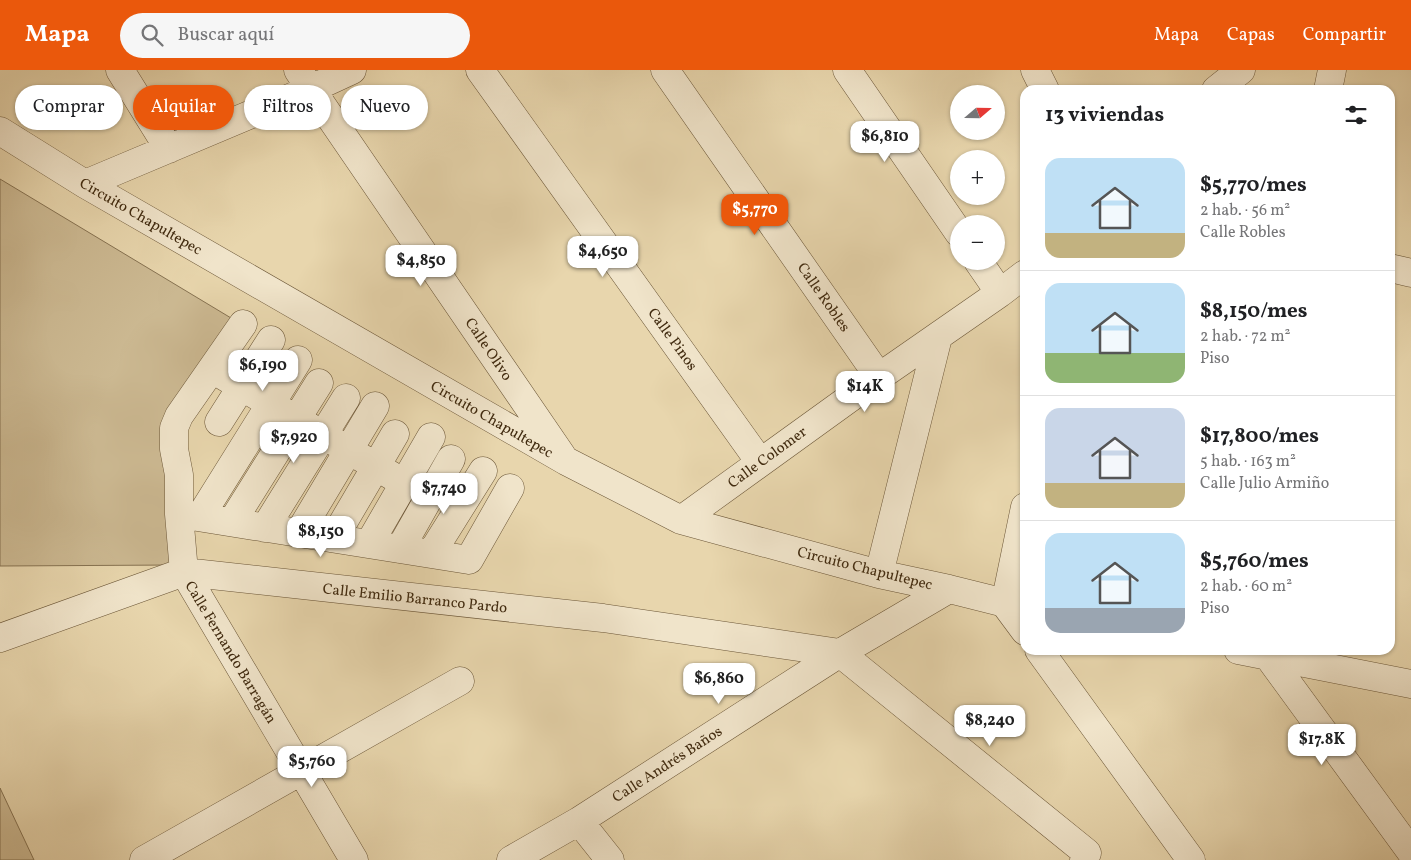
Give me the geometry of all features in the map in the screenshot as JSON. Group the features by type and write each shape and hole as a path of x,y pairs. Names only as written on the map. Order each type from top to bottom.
{"street":[{"path":"120,70 169,149"},
{"path":"85,184 169,149 304,80 352,70"},
{"name":"Calle Pinos","path":"480,70 760,462"},
{"name":"Calle Robles","path":"665,70 879,377"},
{"path":"847,70 950,220"},
{"path":"1035,70 1042,85"},
{"path":"1222,85 1241,70"},
{"path":"1329,85 1332,70"},
{"name":"Calle Olivo","path":"304,80 566,461"},
{"name":"Circuito Chapultepec","path":"0,131 85,184 566,461 681,520 879,574 950,588 1015,606"},
{"path":"1395,269 1411,273"},
{"path":"984,270 1000,293"},
{"name":"Calle Colomer","path":"681,520 1020,278"},
{"path":"184,572 190,515 174,449 174,428 179,416 243,324"},
{"path":"879,574 938,337"},
{"path":"220,422 271,340"},
{"path":"190,515 271,404 298,360"},
{"path":"212,369 404,483"},
{"path":"232,522 319,383"},
{"path":"265,528 346,398"},
{"path":"299,533 376,406"},
{"path":"334,538 395,434"},
{"path":"369,544 431,437"},
{"path":"400,549 451,460"},
{"path":"431,554 483,471"},
{"path":"190,515 469,560 510,488"},
{"path":"1020,557 1015,606 1020,618"},
{"name":"Calle Emilio Barranco Pardo","path":"0,638 184,572 603,618 840,653"},
{"name":"Calle Fernando Barragán","path":"184,572 354,860"},
{"name":"Calle Andrés Baños","path":"511,860 579,821 840,653 950,588"},
{"path":"840,653 1087,853 1084,860"},
{"path":"1043,655 1191,860"},
{"path":"1263,655 1411,684"},
{"path":"1268,656 1411,852"},
{"path":"144,860 460,681"},
{"path":"579,821 610,860"}],"shaded area":[{"path":"0,179 241,324 168,420 173,565 0,566"},
{"path":"0,788 34,860 0,860"}]}
